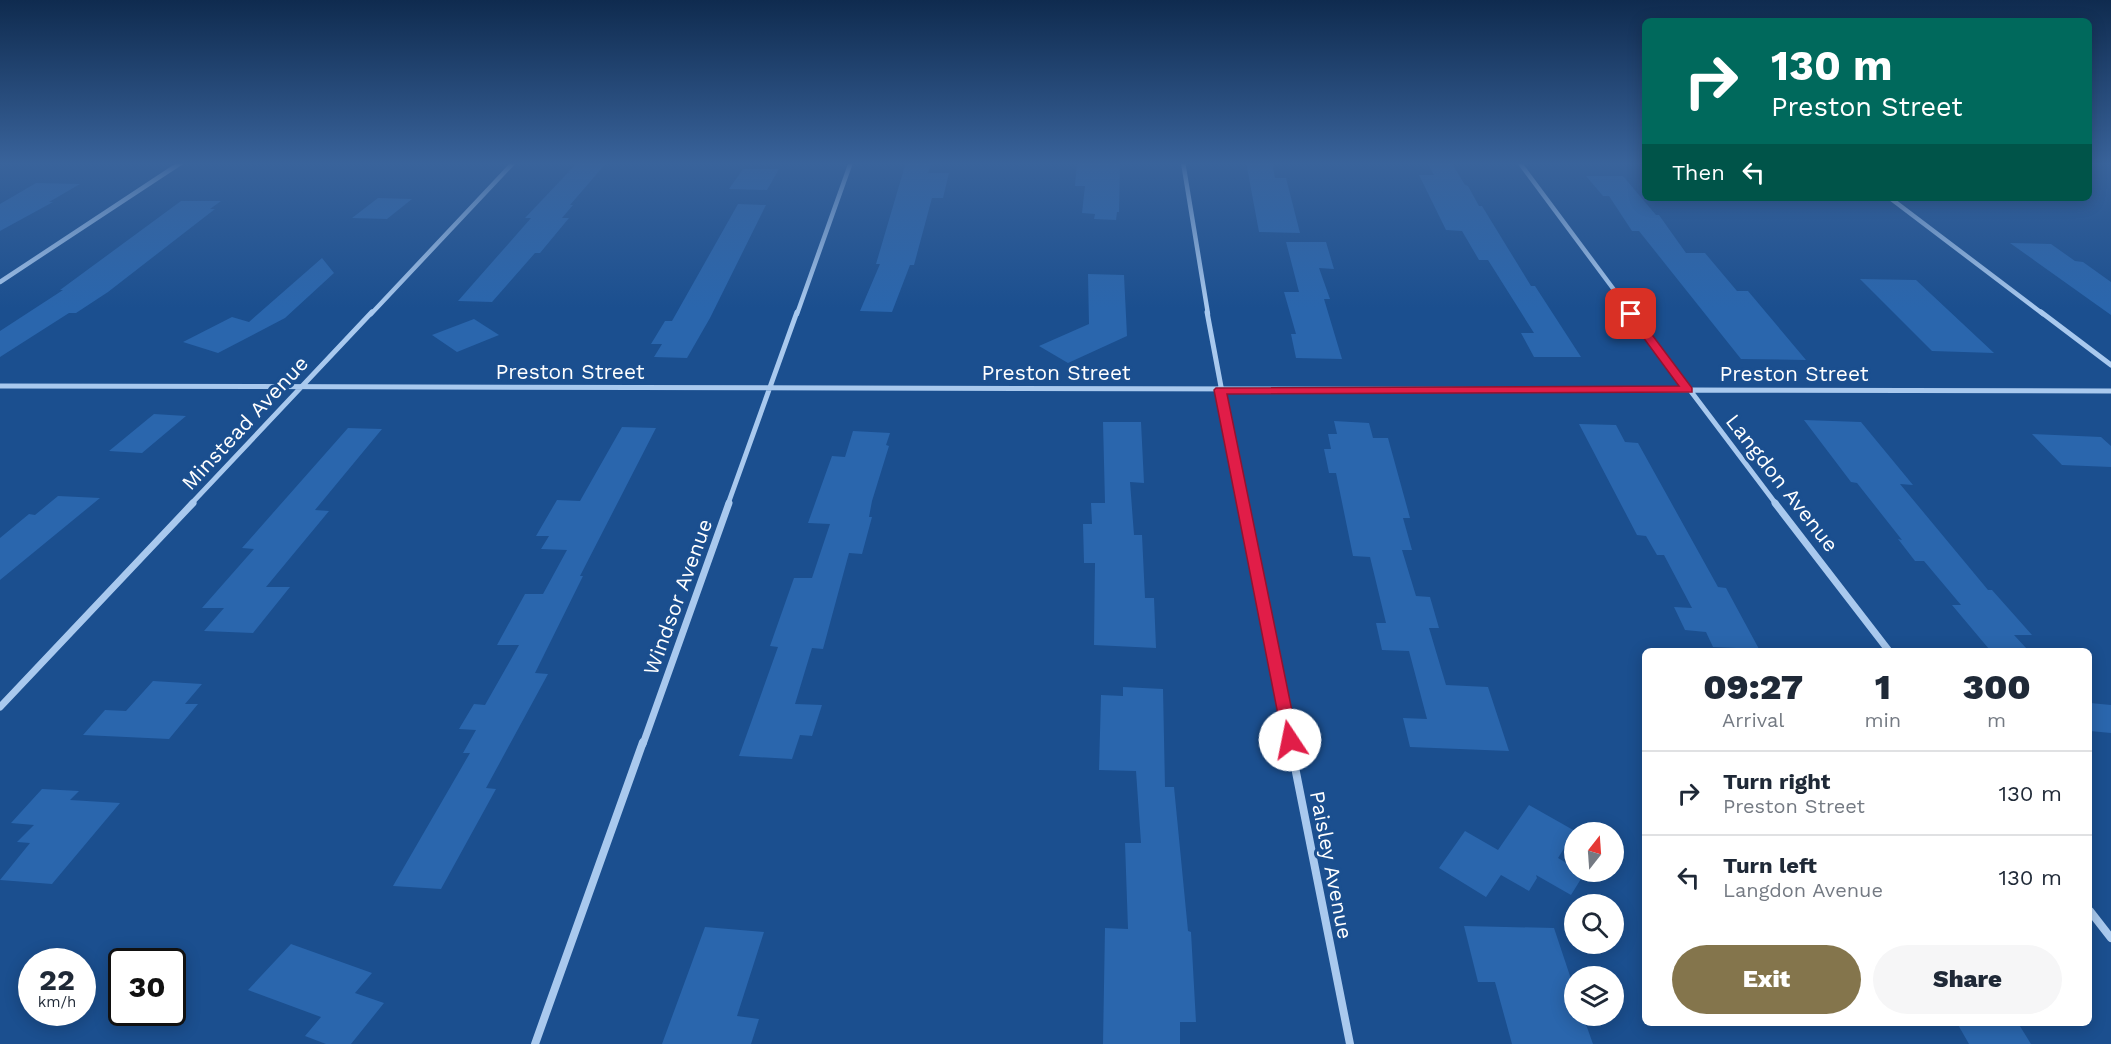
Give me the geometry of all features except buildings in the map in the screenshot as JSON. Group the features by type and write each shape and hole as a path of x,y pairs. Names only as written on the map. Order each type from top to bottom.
{"street":[{"path":"0,282 108,211"},
{"name":"Minstead Avenue","path":"0,707 468,211"},
{"name":"Windsor Avenue","path":"535,1044 834,211"},
{"name":"Paisley Avenue","path":"1191,211 1220,390 1350,1044"},
{"name":"Langdon Avenue","path":"1555,211 1688,390 1887,648"},
{"path":"1907,211 2111,365"},
{"name":"Preston Street","path":"0,386 2111,391"},
{"path":"2092,914 2111,938"}],"route":[{"path":"1290,740 1220,390 1688,390 1631,314"}]}
